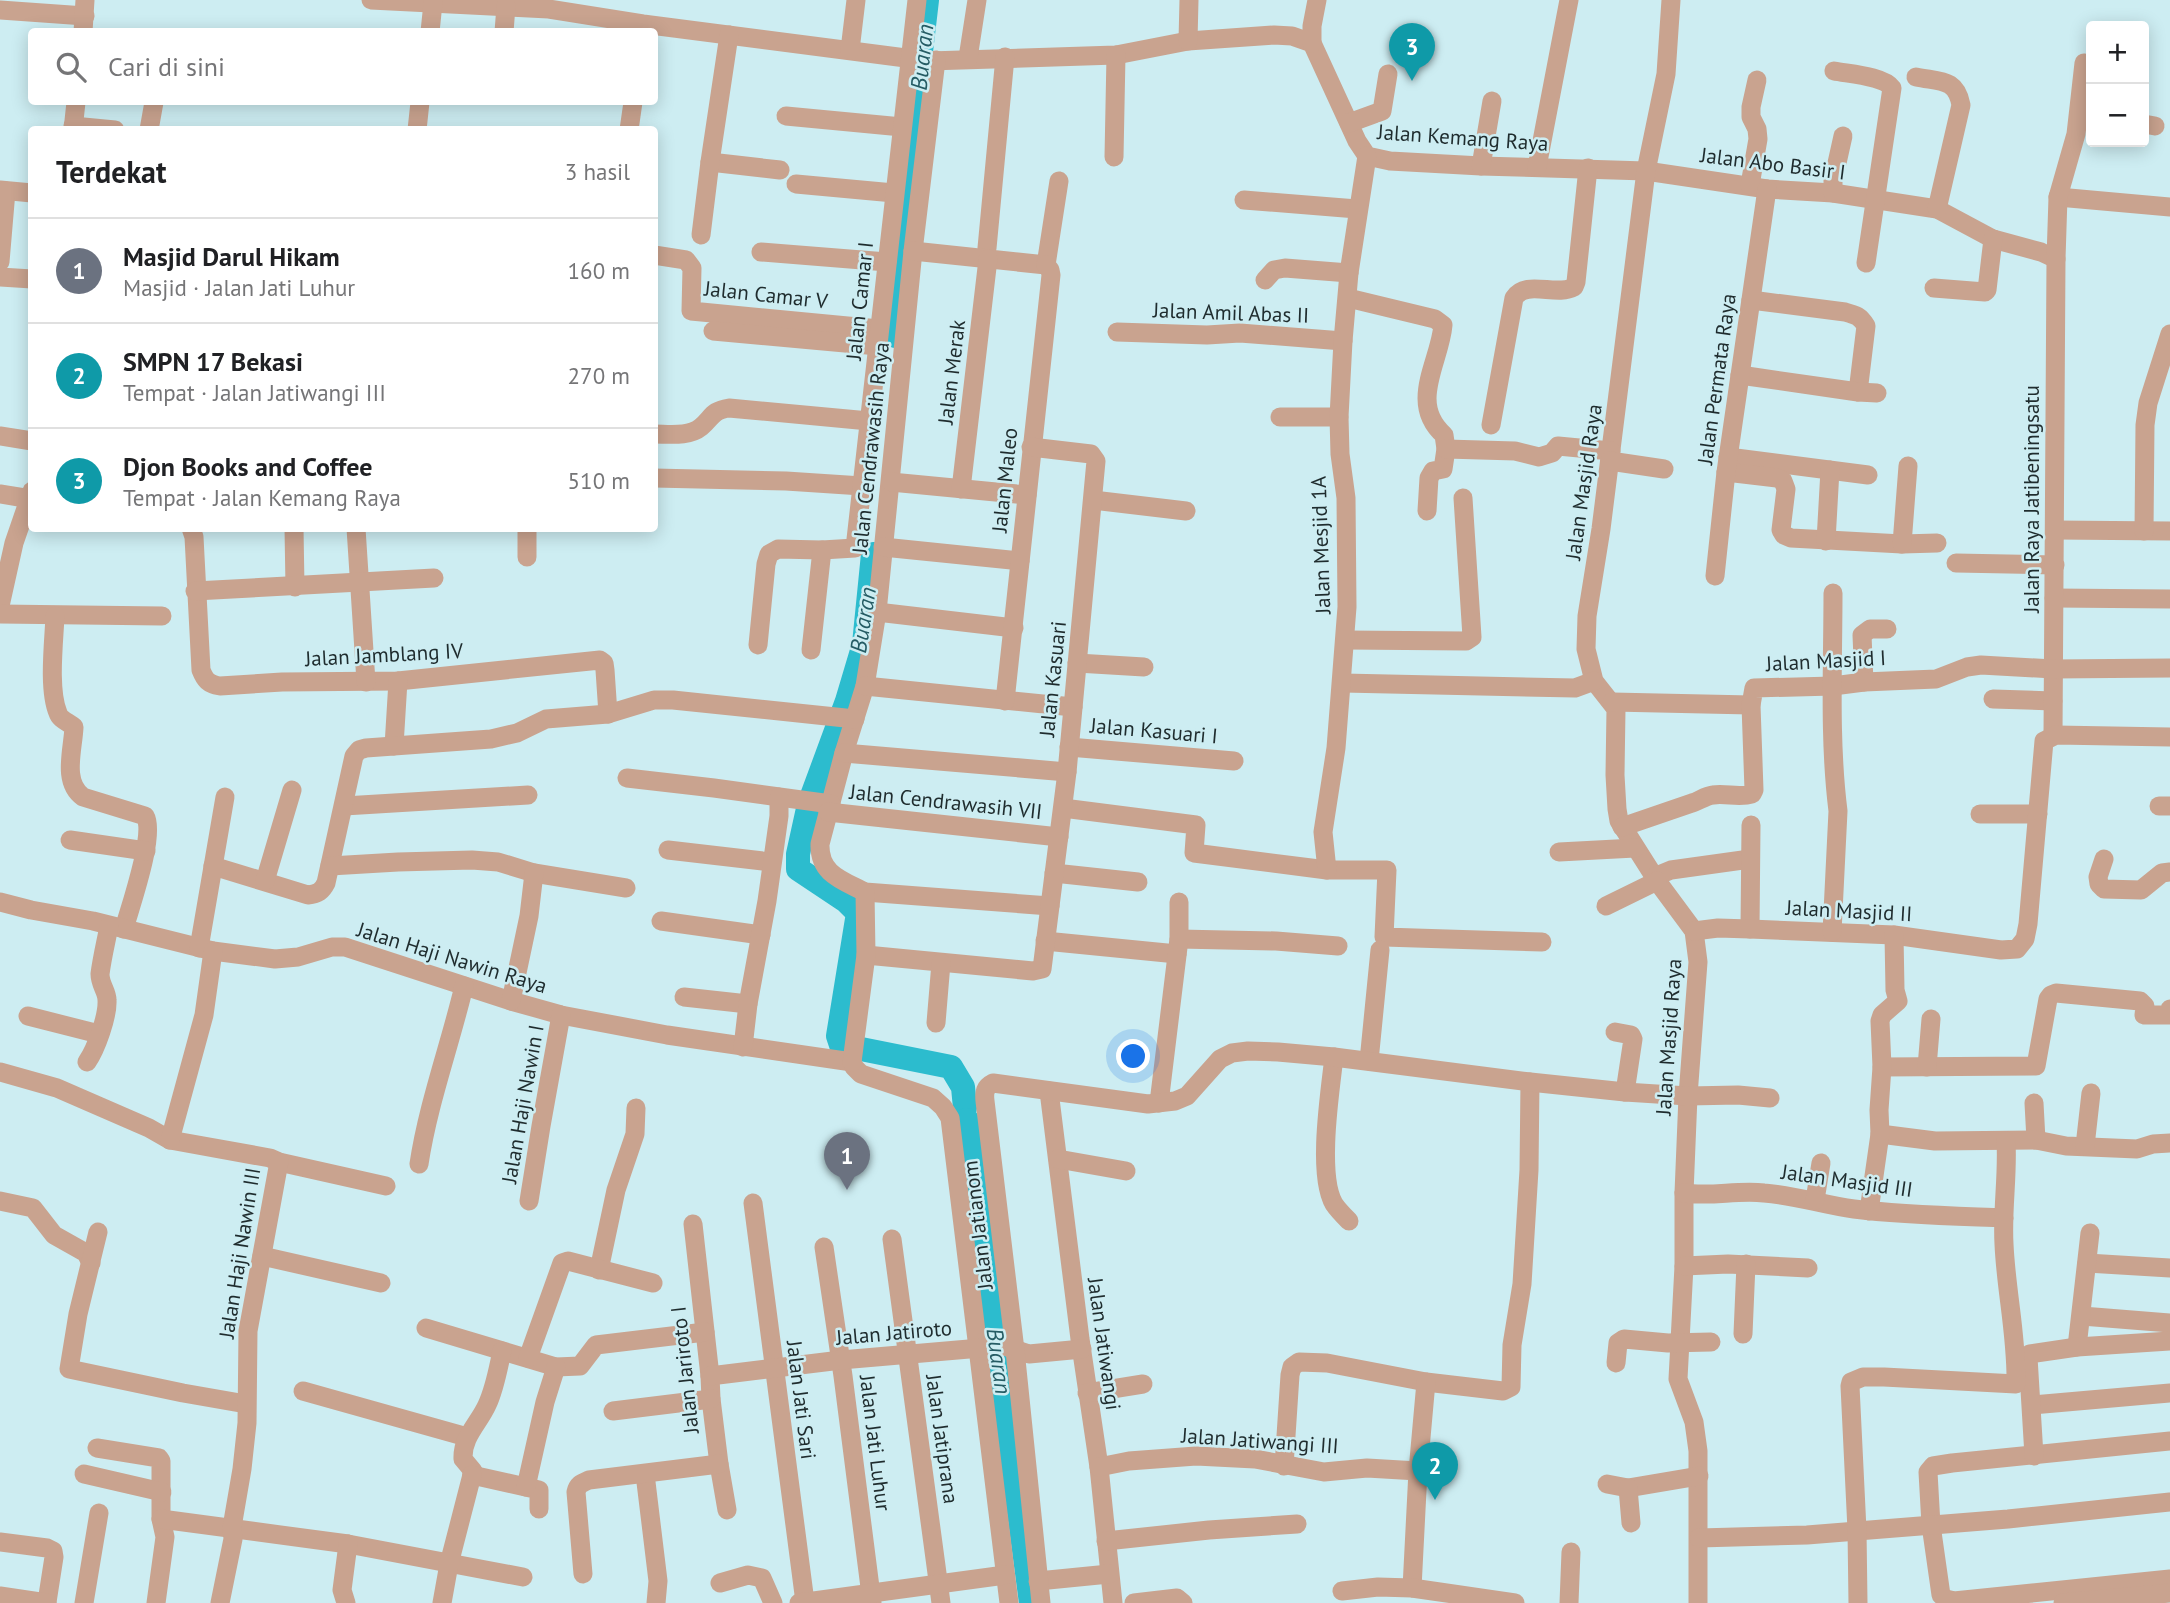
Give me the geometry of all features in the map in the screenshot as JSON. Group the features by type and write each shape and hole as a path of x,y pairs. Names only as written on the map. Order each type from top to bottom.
{"street":[{"path":"371,0 506,6 549,4 643,28"},
{"path":"850,50 856,0"},
{"path":"917,0 922,60"},
{"path":"968,58 977,0"},
{"path":"1188,41 1189,0"},
{"path":"658,29 729,35 922,60 1116,55 1188,41 1274,35 1292,36 1312,43 1317,0"},
{"path":"1537,167 1569,0"},
{"path":"1646,171 1667,74 1671,0"},
{"path":"430,28 433,3"},
{"path":"504,28 506,6"},
{"path":"0,10 84,16"},
{"path":"701,235 729,35"},
{"name":"Jalan Kemang Raya","path":"1312,43 1357,141 1367,156 1390,161 1481,166 1646,171"},
{"path":"1114,157 1116,55"},
{"name":"Jalan Merak","path":"961,489 1005,57"},
{"name":"Jalan Camar I","path":"822,550 855,548 878,337 897,302 887,262 902,127 922,60"},
{"name":"Jalan Cendrawasih Raya","path":"865,892 826,869 820,857 821,844 810,803 844,753 845,718 865,686 877,612 891,482 897,302 913,251 922,60"},
{"name":"Jalan Raya Jatibeningsatu","path":"2054,735 2058,197 2076,134 2084,116 2084,63"},
{"path":"1834,71 1881,80 1891,85 1866,263"},
{"path":"1349,124 1382,111 1388,74"},
{"path":"1916,77 1954,85 1959,92 1961,105 1937,209"},
{"name":"Jalan Permata Raya","path":"1715,576 1727,465 1751,300 1758,139 1751,117 1751,107 1757,79"},
{"path":"1481,166 1492,101"},
{"path":"73,126 76,105"},
{"path":"150,126 153,105"},
{"path":"417,126 420,105"},
{"path":"630,126 633,105"},
{"path":"786,116 902,127"},
{"path":"1833,193 1843,136"},
{"name":"Jalan Mesjid 1A","path":"1327,870 1323,832 1343,683 1348,572 1339,416 1343,341 1357,209 1367,156"},
{"path":"710,162 780,170"},
{"path":"1490,425 1514,298 1519,290 1564,291 1574,287 1576,282 1588,168"},
{"name":"Jalan Abo Basir I","path":"1646,171 1758,187 1833,193 1937,209 1993,239 2056,259"},
{"name":"Jalan Masjid Raya","path":"1646,171 1587,615 1586,649 1594,681 1616,709 1617,809 1622,827 1655,879 1694,931 1698,962 1688,1096 1684,1266 1678,1341 1678,1379 1694,1422 1699,1476 1698,1603"},
{"name":"Jalan Maleo","path":"1005,701 1051,275 1046,265 1059,181"},
{"path":"796,184 894,193"},
{"path":"0,262 3,191 28,193"},
{"path":"2058,197 2170,206"},
{"path":"1244,200 1357,209"},
{"path":"1934,288 1985,292 1993,239"},
{"path":"913,251 987,254 1046,265"},
{"path":"761,252 887,262"},
{"name":"Jalan Camar V","path":"658,256 686,260 692,268 691,311 878,337"},
{"path":"1265,281 1274,270 1286,268 1349,273"},
{"path":"0,278 28,279"},
{"path":"1348,298 1434,318 1443,325 1426,389 1429,412 1435,427 1444,435 1446,449 1443,469 1433,471 1429,478 1427,511"},
{"path":"1740,375 1867,393 1866,326 1861,318 1845,312 1751,300"},
{"path":"713,331 878,337"},
{"name":"Jalan Amil Abas II","path":"1117,332 1207,335 1240,333 1343,341"},
{"path":"2144,531 2145,425 2148,403 2170,335"},
{"path":"658,435 685,433 697,429 714,412 729,408 869,421"},
{"path":"1280,417 1339,416"},
{"path":"0,436 28,440"},
{"path":"1446,449 1516,452 1539,457 1552,453 1558,446 1664,469"},
{"name":"Jalan Kasuari","path":"941,963 1032,971 1042,969 1067,772 1096,461 1091,454 1031,447"},
{"path":"1727,465 1830,470 1868,475"},
{"path":"1727,465 1783,481 1786,489 1781,527 1784,535 1791,538 1902,544 1937,543"},
{"path":"1902,544 1908,466"},
{"path":"1826,541 1830,470"},
{"path":"658,478 717,478 862,486"},
{"path":"891,482 1027,495"},
{"path":"0,494 28,499"},
{"path":"1345,640 1466,641 1472,637 1462,498"},
{"path":"1093,500 1186,511"},
{"path":"0,606 14,543 28,507"},
{"path":"2055,530 2170,531"},
{"name":"Jalan Jamblang IV","path":"192,532 201,670 210,685 398,681 600,660 604,663 608,714"},
{"path":"294,532 295,587"},
{"path":"356,532 366,682"},
{"path":"527,532 527,557"},
{"path":"883,547 1020,561"},
{"path":"758,645 769,554 778,549 822,550 811,650"},
{"path":"1955,563 2055,565"},
{"path":"195,591 434,578"},
{"path":"1832,932 1838,811 1833,686 1833,593"},
{"path":"2054,598 2170,599"},
{"path":"877,612 1014,628"},
{"path":"0,614 162,616"},
{"path":"55,615 53,682 57,712 74,727 71,784 83,797 145,816 148,820 146,851 100,977 108,1003 92,1055 87,1062"},
{"path":"1864,682 1862,635 1870,629 1887,629"},
{"path":"1077,663 1144,667"},
{"name":"Jalan Masjid I","path":"1751,705 1752,691 1759,686 1833,686 1936,679 1967,667 1981,665 2053,669 2170,668"},
{"path":"394,746 398,681"},
{"path":"1343,683 1575,688 1594,681"},
{"path":"865,686 1073,707"},
{"path":"1993,699 2053,701"},
{"path":"213,866 300,893 317,895 326,883 354,756 359,750 366,748 491,739 517,733 546,719 608,714 654,700 845,718"},
{"path":"1612,702 1751,705 1752,794 1707,796 1622,827"},
{"path":"1980,814 2038,814 2044,741 2054,735 2170,737"},
{"name":"Jalan Kasuari I","path":"1069,747 1234,761"},
{"path":"844,753 1067,772"},
{"name":"Jalan Cendrawasih VII","path":"627,778 1059,838"},
{"path":"265,881 292,790"},
{"path":"344,806 528,796"},
{"path":"170,1140 204,1015 213,866 225,797"},
{"path":"743,1046 779,816 810,803"},
{"path":"1062,808 1196,825 1194,853 1327,870 1387,870 1384,937 1542,942"},
{"name":"Jalan Masjid II","path":"1694,931 1718,928 1895,935 2001,950 2017,949 2025,939 2028,924 2038,814"},
{"path":"1750,929 1751,825"},
{"path":"70,840 146,851"},
{"path":"1559,852 1635,848"},
{"path":"668,850 771,862"},
{"path":"1606,906 1671,870 1750,859"},
{"path":"2104,859 2098,877 2099,884 2104,889 2141,890 2162,873 2170,872"},
{"path":"330,866 472,860 498,862 531,872 625,888"},
{"path":"511,1001 528,916 531,872"},
{"path":"1054,873 1138,882"},
{"path":"1009,1603 1005,1575 997,1348 950,1118 933,1098 860,1074 854,1067 853,1050 866,955 865,892 1050,906"},
{"name":"Jalan Haji Nawin Raya","path":"0,902 117,927 206,950 275,959 298,957 332,947 345,947 561,1015 667,1035 743,1046 853,1050"},
{"path":"1159,1103 1178,947 1179,902"},
{"path":"661,921 761,935"},
{"path":"1869,1211 1880,1133 1880,1018 1898,1001 1895,990 1895,935"},
{"path":"1045,941 1178,947 1276,941 1338,946"},
{"path":"1369,1061 1380,950"},
{"path":"866,955 941,963 936,1023"},
{"path":"419,1164 464,986"},
{"path":"1882,1067 2036,1066 2048,999 2056,993 2140,1001 2145,1006 2144,1015 2169,1015 2170,1009"},
{"path":"684,997 748,1004"},
{"name":"Jalan Haji Nawin I","path":"529,1201 561,1015"},
{"path":"28,1016 99,1034"},
{"path":"1927,1067 1931,1019"},
{"path":"1615,1032 1631,1035 1633,1039 1625,1092"},
{"path":"1049,1091 1148,1104 1159,1103 1186,1096 1220,1059 1232,1053 1248,1051 1334,1057 1625,1092 1770,1098"},
{"path":"1334,1057 1328,1103 1327,1184 1334,1204 1349,1221"},
{"name":"Jalan Haji Nawin III","path":"0,1072 57,1088 149,1128 170,1140 279,1161 248,1331 248,1411 232,1527 233,1539 220,1603"},
{"path":"1284,1466 1290,1376 1293,1367 1300,1362 1327,1363 1426,1382 1503,1391 1511,1387 1512,1345 1522,1284 1530,1170 1530,1082"},
{"name":"Jalan Jatianom","path":"1041,1603 997,1348 984,1093 987,1086 993,1083 1049,1091"},
{"name":"Jalan Jatiwangi","path":"1049,1091 1099,1468 1113,1603"},
{"path":"2085,1146 2091,1093"},
{"path":"2034,1103 2036,1140"},
{"path":"599,1270 616,1190 635,1134 636,1108"},
{"path":"1880,1133 1935,1141 2036,1140 2066,1146 2137,1149 2170,1143"},
{"path":"1858,1603 1851,1382 1863,1377 1884,1377 2016,1384 2016,1343 2006,1285 2006,1141"},
{"path":"1058,1159 1126,1171"},
{"path":"279,1161 386,1186"},
{"path":"1815,1200 1821,1163"},
{"name":"Jalan Masjid III","path":"1684,1194 1760,1192 1869,1211 2004,1218"},
{"path":"0,1201 33,1208 54,1235 86,1253 91,1263"},
{"name":"Jalan Jati Sari","path":"753,1203 802,1602"},
{"name":"Jalan Jariroto I","path":"693,1224 711,1399 727,1510"},
{"path":"98,1232 78,1314 69,1369 246,1404"},
{"path":"2077,1347 2090,1234"},
{"name":"Jalan Jatiprana","path":"892,1239 941,1603"},
{"name":"Jalan Jati Luhur","path":"824,1247 871,1598"},
{"path":"262,1256 381,1283"},
{"path":"528,1358 562,1263 568,1261 653,1283"},
{"path":"1743,1334 1746,1264"},
{"path":"1684,1266 1746,1264 1808,1268"},
{"path":"2087,1264 2170,1269"},
{"path":"2082,1316 2170,1323"},
{"path":"426,1328 556,1367 580,1366 596,1345 705,1332"},
{"path":"1616,1363 1618,1343 1624,1339 1668,1343 1711,1342"},
{"path":"2034,1456 2028,1357 2030,1354 2077,1347 2170,1341"},
{"name":"Jalan Jatiroto","path":"710,1376 908,1354 997,1348 1029,1354 1082,1349"},
{"path":"442,1603 472,1475 463,1459 464,1447 489,1399 502,1351"},
{"path":"526,1487 545,1402 556,1367"},
{"path":"1412,1588 1426,1382"},
{"path":"1087,1393 1143,1384"},
{"path":"303,1391 467,1437"},
{"path":"2032,1405 2170,1393"},
{"path":"613,1411 711,1399"},
{"path":"2170,1441 1933,1466 1928,1472 1931,1525 1941,1595 1946,1599 1973,1601 2170,1580"},
{"path":"97,1448 159,1458 162,1464 161,1519 165,1536 156,1603"},
{"name":"Jalan Jatiwangi III","path":"1099,1468 1129,1461 1196,1456 1255,1459 1324,1472 1367,1468 1418,1471"},
{"path":"583,1574 576,1492 578,1486 589,1480 719,1464"},
{"path":"84,1474 162,1492"},
{"path":"645,1474 658,1581 656,1603"},
{"path":"472,1475 539,1490 539,1510"},
{"path":"1607,1484 1628,1488 1699,1476"},
{"path":"1628,1488 1631,1523"},
{"path":"1699,1538 1753,1538 1931,1525 2170,1502"},
{"path":"84,1603 99,1513"},
{"path":"161,1519 348,1544 523,1577"},
{"path":"1107,1541 1297,1524"},
{"path":"0,1542 47,1548 53,1551 54,1557 47,1602 0,1596"},
{"path":"346,1603 342,1590 348,1544"},
{"path":"1569,1603 1571,1552"},
{"path":"1038,1581 1109,1574"},
{"path":"720,1583 748,1575 762,1578 773,1603"},
{"path":"802,1602 871,1598 939,1583 1005,1575"},
{"path":"1342,1591 1377,1595 1412,1588 1515,1603"},
{"path":"2063,1603 2170,1593"},
{"path":"1134,1603 1177,1598 1183,1603"}],"waterway":[{"name":"Buaran","path":"896,336 906,180 927,0"},
{"name":"Buaran","path":"873,554 864,644 847,701 809,804 798,854 798,869 846,901 858,913 838,1036 841,1045 951,1067 963,1087 965,1108"},
{"name":"Buaran","path":"967,1120 1031,1603"}],"place":[{"name":"Djon Books and Coffee","path":"1412,81"},
{"name":"Masjid Darul Hikam","path":"847,1190"},
{"name":"SMPN 17 Bekasi","path":"1435,1500"}]}
